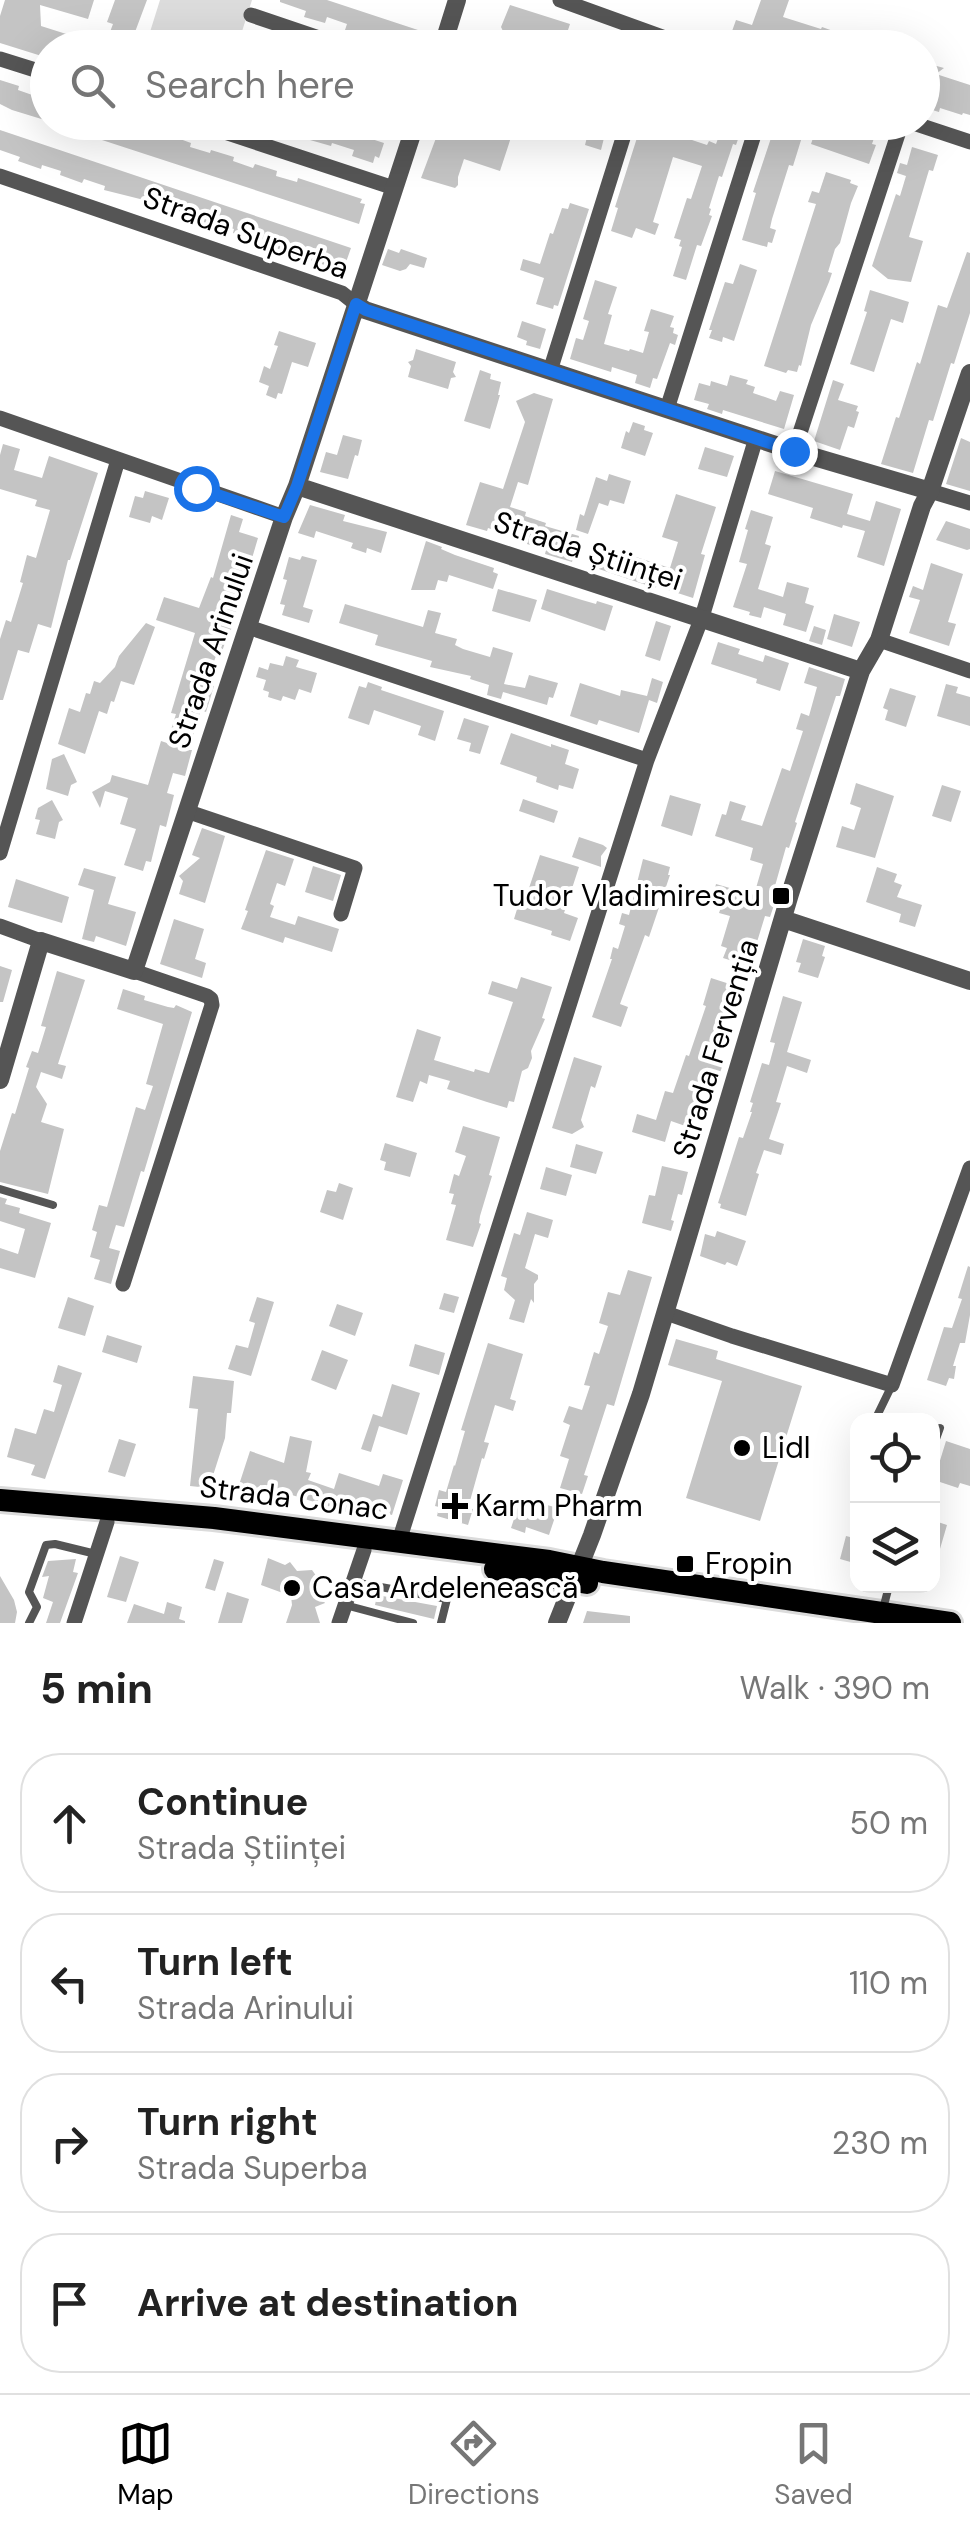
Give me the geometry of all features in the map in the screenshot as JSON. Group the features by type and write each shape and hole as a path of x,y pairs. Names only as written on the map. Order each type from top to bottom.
{"main road":[{"name":"Strada Conac","path":"0,1500 173,1514 550,1561 576,1574"},
{"name":"Strada Conac","path":"0,1513 240,1533 576,1574"},
{"path":"576,1574 878,1618"},
{"path":"576,1574 673,1597 704,1597 811,1618 950,1623"}],"street":[{"path":"448,30 457,0"},
{"path":"560,0 642,30"},
{"path":"252,15 296,30"},
{"path":"0,59 30,68"},
{"path":"940,132 970,142"},
{"path":"249,140 394,188"},
{"name":"Strada Arinului","path":"134,971 410,140"},
{"path":"550,371 622,140"},
{"path":"667,409 752,140"},
{"path":"794,451 896,140"},
{"name":"Strada Superba","path":"0,176 342,293 366,310 930,492"},
{"name":"Strada Fervenția","path":"557,1623 641,1394 861,671 878,640 970,373"},
{"path":"0,418 284,517"},
{"path":"400,1542 647,760 702,617 756,438"},
{"path":"0,853 118,460"},
{"name":"Strada Științei","path":"297,486 861,671"},
{"path":"930,492 970,503"},
{"path":"248,627 647,760"},
{"path":"878,640 970,671"},
{"path":"186,810 355,868 341,914"},
{"path":"784,919 970,981"},
{"path":"0,926 211,1000 123,1284"},
{"path":"0,1080 41,940"},
{"path":"666,1313 892,1384 970,1168"},
{"path":"74,1623 107,1522"},
{"path":"339,1623 364,1550"}],"lane":[{"path":"0,1189 54,1205"},
{"path":"878,1413 892,1384"},
{"path":"30,1623 37,1607 30,1592 46,1545 97,1554"},
{"path":"352,1582 447,1599 441,1623"},
{"path":"878,1618 887,1593"},
{"path":"345,1605 413,1623"}],"shaded area":[{"path":"160,0 252,0 242,30 151,30"}],"building":[{"path":"5,0 94,0 88,19 40,5 41,26 54,30 30,30 30,52 0,43 0,16"},
{"path":"115,0 147,0 136,30 111,30 113,24 107,22"},
{"path":"327,0 418,30 345,30 347,24 327,17 325,23 304,17 306,11 280,2"},
{"path":"761,0 789,0 783,17 830,30 732,30 736,20 752,25"},
{"path":"510,5 570,24 568,30 501,27"},
{"path":"940,75 970,85 970,115 940,108"},
{"path":"0,80 30,94 30,116 12,110 0,104"},
{"path":"0,130 351,248 345,265 341,264 339,270 275,248 277,244 233,233 234,229 213,222 212,227 189,219 191,215 146,206 148,201 104,190 105,186 84,179 82,183 42,165 41,169 18,161 20,157 0,150"},
{"path":"102,140 183,140 191,143 190,147 234,157 233,161 253,168 255,164 277,171 276,176 297,182 298,178 362,199 360,203 365,204 359,224"},
{"path":"310,140 384,143 373,163 352,156 354,150 332,143 331,146"},
{"path":"435,140 510,140 500,171 464,159 455,188 421,178"},
{"path":"586,140 604,140 601,150 585,145"},
{"path":"636,140 692,140 707,145 709,141 716,144 717,140 738,140 722,177 719,176 709,208 712,216 686,280 673,276 682,247 681,240 674,238 702,166 673,157 653,222 659,224 655,235 636,228 632,238 611,231 618,208 615,207"},
{"path":"770,140 801,140 793,166 789,165 770,228 776,230 767,247 742,240 756,193 753,192"},
{"path":"812,140 873,140 872,144 876,145 869,164 811,144"},
{"path":"912,147 938,155 933,171 929,170 909,237 923,241 911,282 888,279 872,266 906,176 897,173 900,163 907,165"},
{"path":"826,172 858,186 801,366 797,372 786,373 764,366 816,204 808,202 812,191 819,193"},
{"path":"570,203 589,209 558,306 553,309 536,304 544,278 520,270 523,259 540,264 562,208 568,209"},
{"path":"388,249 427,258 424,268 410,264 400,271 382,265"},
{"path":"967,252 970,313 913,473 881,464 938,305 947,308"},
{"path":"740,264 757,270 734,341 709,338 725,282 733,284"},
{"path":"595,280 617,287 604,344 643,353 651,309 674,316 670,327 678,335 675,345 670,343 650,388 635,383 637,375 612,367 611,372 570,359 576,338 583,340 589,321 583,319"},
{"path":"870,290 909,302 903,323 891,319 874,372 850,364"},
{"path":"522,321 546,329 540,349 517,337"},
{"path":"279,331 316,343 308,367 292,362 282,394 278,393 276,399 266,395 269,386 259,382 264,366 270,369"},
{"path":"416,349 456,362 456,377 451,378 448,389 408,377 408,362 413,360"},
{"path":"480,370 501,382 490,429 464,421"},
{"path":"730,375 748,380 746,384 755,387 753,393 776,401 780,391 794,395 784,429 723,410 722,414 707,409 709,404 694,400 699,383 710,386 711,381 727,386"},
{"path":"833,380 844,384 838,400 858,406 859,412 854,428 848,426 840,450 814,441"},
{"path":"534,393 553,399 528,485 518,482 510,507 526,512 525,516 546,523 545,526 579,536 572,562 545,554 546,550 527,544 528,541 466,525 480,482 503,489 525,422 516,401"},
{"path":"633,422 653,433 645,456 621,448"},
{"path":"343,435 362,440 348,479 320,472 326,452 337,455"},
{"path":"961,438 970,442 970,491 946,484"},
{"path":"3,444 20,449 14,470 42,478 49,456 98,473 68,560 51,628 38,624 29,653 18,650 0,700 0,639 6,620 11,622 27,555 36,558 50,510 35,506 37,500 0,489"},
{"path":"705,447 734,456 727,477 698,469"},
{"path":"775,471 853,494 847,514 870,521 876,501 901,509 884,566 857,557 865,531 810,518 813,508 768,494"},
{"path":"609,474 631,481 624,504 610,500 608,506 599,503 588,534 576,530 596,477 607,481"},
{"path":"145,491 169,498 162,520 152,516 150,523 129,517 135,496 143,498"},
{"path":"676,494 716,507 701,554 705,555 693,598 593,567 599,545 670,568 678,542 662,537"},
{"path":"310,505 345,515 343,521 387,532 381,553 351,548 353,543 316,531 314,538 298,533"},
{"path":"751,510 773,517 765,544 771,546 758,589 783,597 787,582 809,588 805,603 814,606 806,632 783,625 786,614 764,607 761,618 733,607 747,564 739,562"},
{"path":"231,515 243,519 239,532 258,538 228,640 220,657 216,656 206,683 214,686 206,712 201,710 185,776 173,773 167,793 174,795 166,827 160,825 151,862 146,861 143,871 124,865 136,829 120,824 128,798 105,791 100,808 92,792 110,782 112,775 148,785 161,741 167,743 176,714 171,713 195,633 156,620 164,597 199,608 213,578"},
{"path":"946,521 970,529 970,549 936,540"},
{"path":"426,541 494,568 493,572 498,574 493,589 449,575 447,582 438,580 435,590 411,590"},
{"path":"302,556 317,560 303,607 313,610 309,623 282,615 285,605 280,604 289,557 300,560"},
{"path":"931,563 963,574 948,622 956,624 949,646 909,633 920,600 909,597 913,586 923,590"},
{"path":"498,589 537,600 530,622 492,611"},
{"path":"547,589 613,606 605,631 541,609"},
{"path":"345,604 423,627 428,610 441,613 435,633 457,639 455,645 463,649 490,657 493,647 513,653 504,684 525,688 529,675 558,683 553,698 549,697 547,705 503,692 501,699 487,695 489,685 470,679 471,676 430,667 432,661 375,645 378,635 339,623"},
{"path":"834,614 860,622 852,647 827,639"},
{"path":"656,621 671,626 660,661 645,656"},
{"path":"146,623 155,627 134,685 121,681 107,714 99,711 85,754 58,744 69,708 80,712 94,681 100,683 115,667 119,656"},
{"path":"814,626 826,630 822,645 809,641"},
{"path":"718,642 763,662 765,655 789,663 780,691 711,664"},
{"path":"286,656 299,660 296,667 317,673 311,693 299,689 295,700 283,696 281,701 268,697 269,692 263,690 266,680 256,677 259,667 268,670 270,663 283,666"},
{"path":"809,667 845,679 840,696 836,696 789,848 786,847 771,900 775,902 770,917 765,916 757,942 761,944 757,957 752,955 749,966 723,958 727,948 721,946 730,916 719,913 721,907 705,902 708,890 714,892 716,884 754,895 763,864 750,860 753,848 715,836 730,801 746,806 741,820 762,826 782,768 790,771 803,731 796,729 801,713 809,716 817,687 804,683"},
{"path":"652,678 663,682 657,703 649,700 639,733 599,720 597,725 570,716 580,683 620,696 621,690 647,696"},
{"path":"368,682 444,711 435,741 418,735 421,726 374,710 369,725 348,718 359,686 366,688"},
{"path":"946,684 958,687 956,693 970,697 970,726 937,716"},
{"path":"890,688 916,696 906,727 885,720 888,710 883,708"},
{"path":"464,718 489,726 480,754 469,751 471,743 457,739"},
{"path":"511,733 569,750 565,764 579,769 573,789 559,785 558,790 536,782 537,777 500,764"},
{"path":"64,754 77,782 71,785 68,796 46,789 52,759"},
{"path":"856,783 894,796 875,858 836,847 842,826 854,830 861,808 850,804"},
{"path":"942,785 961,791 951,822 932,816"},
{"path":"670,795 701,804 692,836 661,826"},
{"path":"523,799 558,811 554,823 519,811"},
{"path":"52,800 63,820 55,839 36,834 38,808"},
{"path":"202,828 225,836 205,903 179,894 183,881 179,876 200,858 192,855"},
{"path":"579,837 607,848 601,856 601,867 572,857"},
{"path":"266,850 294,859 285,886 277,883 270,917 295,925 298,916 339,929 332,952 285,937 283,943 241,929"},
{"path":"540,855 579,867 564,913 578,918 570,941 514,919"},
{"path":"643,859 670,867 670,875 620,1004 628,1007 621,1027 592,1017 613,947 618,949 625,926 619,924 622,913 629,915"},
{"path":"313,866 341,875 333,901 305,892"},
{"path":"877,867 897,874 894,882 902,885 897,897 922,905 915,927 899,922 901,914 866,902"},
{"path":"84,868 116,877 108,904 136,912 126,946 96,936 94,942 82,939 94,890 78,885"},
{"path":"16,879 69,897 62,923 8,907"},
{"path":"174,919 204,929 195,959 206,963 202,978 160,964"},
{"path":"803,939 825,946 818,978 798,972 801,963 796,962"},
{"path":"0,966 12,970 3,1002 0,1002"},
{"path":"57,971 85,980 58,1064 66,1066 62,1079 41,1072 36,1087 47,1104 41,1122 64,1129 48,1194 0,1182 0,1151 12,1113 15,1114 32,1051 38,1053 46,1027 41,1026"},
{"path":"521,977 552,987 542,1018 545,1019 528,1068 522,1071 514,1102 509,1101 507,1108 487,1102 447,1089 450,1081 429,1075 427,1084 420,1081 413,1102 396,1097 417,1029 441,1037 434,1060 489,1073 513,1002 488,994 492,981 517,989"},
{"path":"711,978 739,987 736,998 741,999 736,1015 728,1012 720,1037 714,1064 722,1067 716,1084 711,1083 708,1090 701,1088 691,1128 671,1121 665,1142 632,1132 637,1114 656,1120 665,1091 673,1093 706,1006 703,1005"},
{"path":"123,989 145,996 144,1000 192,1012 144,1172 141,1171 124,1227 116,1225 109,1248 120,1251 111,1284 94,1279 100,1260 90,1257 97,1232 92,1230 99,1205 107,1207 136,1107 145,1110 153,1086 146,1084 163,1024 117,1009"},
{"path":"783,996 802,1002 787,1052 811,1060 807,1073 787,1066 776,1102 781,1103 769,1139 784,1144 781,1155 764,1150 746,1216 720,1208 718,1203 739,1137 743,1138 752,1112 750,1102 762,1063 769,1065 775,1043 770,1042"},
{"path":"574,1057 602,1066 595,1088 591,1086 581,1120 584,1127 572,1134 552,1128"},
{"path":"463,1126 500,1137 473,1247 446,1240 456,1205 451,1204 454,1194 449,1193 454,1174 459,1176 466,1156 455,1152"},
{"path":"385,1143 417,1153 410,1177 384,1170 386,1162 380,1160"},
{"path":"576,1144 603,1152 596,1174 570,1167"},
{"path":"662,1166 688,1172 682,1195 678,1194 671,1231 642,1223 649,1195 655,1196"},
{"path":"546,1167 572,1175 566,1196 540,1189"},
{"path":"339,1183 353,1188 343,1220 320,1212 327,1190 336,1192"},
{"path":"0,1197 7,1199 5,1204 20,1208 19,1213 51,1223 35,1278 0,1268 0,1248 18,1254 25,1229 0,1221"},
{"path":"527,1212 553,1220 548,1238 535,1234 525,1268 538,1275 538,1279 534,1284 534,1303 531,1299 524,1323 509,1319 515,1300 504,1290 507,1278 501,1276 514,1233 520,1235"},
{"path":"717,1231 746,1241 737,1266 700,1256 705,1234 715,1237"},
{"path":"968,1266 970,1315 965,1343 960,1343 953,1366 954,1379 949,1378 946,1386 927,1380 944,1327 952,1328"},
{"path":"628,1270 652,1277 614,1406 607,1404 584,1475 588,1476 582,1494 560,1488 569,1459 560,1456 570,1425 563,1422 569,1406 582,1410 590,1386 584,1385 594,1352 599,1354 608,1326 599,1323 608,1292 620,1295"},
{"path":"444,1293 459,1297 454,1313 439,1309"},
{"path":"68,1297 94,1306 85,1336 58,1328"},
{"path":"257,1297 274,1302 251,1376 228,1369 236,1345 248,1348 255,1323 249,1321"},
{"path":"337,1304 363,1313 355,1336 329,1326"},
{"path":"107,1335 142,1346 137,1363 102,1352"},
{"name":"Lidl","path":"676,1339 718,1351 716,1359 802,1386 760,1521 686,1498 722,1381 668,1365"},
{"path":"488,1343 523,1354 510,1399 516,1401 513,1411 495,1405 484,1442 489,1443 468,1508 473,1509 468,1525 437,1516 439,1507 435,1506 439,1490 446,1492 455,1466 465,1431 461,1430"},
{"path":"415,1344 445,1353 439,1375 409,1366"},
{"path":"322,1350 348,1360 336,1390 311,1380"},
{"path":"58,1365 82,1373 45,1479 31,1475 35,1465 7,1457 15,1428 36,1434 44,1409 54,1412 62,1385 53,1382"},
{"path":"193,1376 234,1381 231,1413 227,1413 225,1438 209,1488 190,1486 198,1409 189,1408"},
{"path":"392,1384 420,1393 407,1435 379,1426 371,1452 361,1449 373,1414 382,1417"},
{"path":"290,1436 312,1441 308,1480 334,1489 339,1473 379,1486 383,1474 403,1480 392,1515 362,1506 359,1516 260,1485 256,1498 237,1491 250,1451 284,1463"},
{"path":"119,1439 136,1444 125,1477 108,1472"},
{"path":"946,1441 970,1449 970,1486 960,1483 958,1488 940,1482 940,1460"},
{"path":"520,1501 546,1510 547,1505 558,1508 549,1535 526,1527 525,1533 511,1528"},
{"path":"940,1523 947,1525 940,1549"},
{"path":"846,1536 850,1537 850,1562 840,1559"},
{"path":"120,1556 139,1562 126,1602 107,1597"},
{"name":"Casa Ardelenească","path":"268,1558 285,1565 290,1562 297,1571 312,1570 317,1577 316,1591 325,1603 315,1607 320,1623 286,1623 291,1596 261,1585"},
{"path":"76,1559 73,1572 78,1573 60,1623 46,1623 53,1602 43,1598 49,1576 42,1577 48,1561"},
{"path":"214,1559 224,1562 215,1591 205,1588"},
{"path":"0,1576 14,1600 15,1623 0,1623"},
{"path":"227,1592 249,1599 242,1623 218,1623"},
{"path":"377,1595 437,1606 434,1619 375,1605"},
{"path":"167,1602 182,1607 179,1619 185,1623 127,1623 134,1604 164,1614"},
{"path":"587,1611 630,1616 630,1623 583,1623"}],"place":[{"name":"Tudor Vladimirescu","path":"781,896"},
{"name":"Lidl","path":"742,1448"},
{"name":"Karm Pharm","path":"455,1506"},
{"name":"Fropin","path":"685,1564"},
{"name":"Casa Ardelenească","path":"292,1588"}],"route":[{"path":"196,488 284,517 356,304 794,451"}]}
